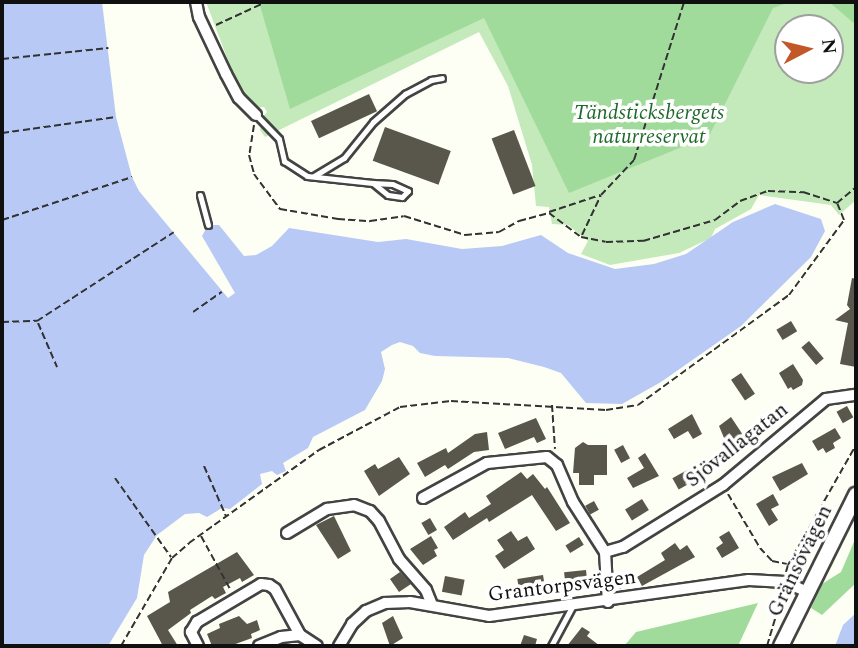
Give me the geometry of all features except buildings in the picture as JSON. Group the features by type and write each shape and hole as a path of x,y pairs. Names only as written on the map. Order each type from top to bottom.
{"street":[{"path":"197,2 205,29 239,97 256,116"},
{"name":"Sjövallagatan","path":"605,552 623,547 723,485 826,399 856,395"},
{"path":"423,498 487,463 536,456 550,459 557,465 573,502 605,552 608,602"},
{"name":"Gränsövägen","path":"782,646 856,495"},
{"path":"287,533 327,509 354,505 370,511 379,521 400,559 426,590 432,605"},
{"name":"Grantorpsvägen","path":"340,646 352,624 366,611 385,603 410,602 489,617 749,580 785,582 807,592"},
{"path":"198,646 191,632 197,622 261,584 275,589 300,635 317,646"},
{"path":"259,646 281,637 300,635"}],"lane":[{"path":"311,177 345,158 373,122 405,94 431,80 442,78"},
{"path":"256,116 279,139 284,161 311,177 392,184 408,191 402,197 388,195 373,183"},
{"path":"200,195 208,225"},
{"path":"551,646 572,607"}],"path":[{"path":"205,29 266,2"},
{"path":"581,237 601,195 634,160 684,2"},
{"path":"2,59 108,48"},
{"path":"256,116 249,156 254,174 280,209 338,219 370,220 404,216 465,235 499,232 519,221 601,195"},
{"path":"2,133 116,117"},
{"path":"2,220 132,177"},
{"path":"838,203 856,187"},
{"path":"549,212 581,237 606,242 643,241 675,234 715,220 740,201 768,191 803,192 838,203"},
{"path":"121,646 172,558 319,450 400,407 451,401 552,404 606,410 638,405 789,295 844,220 838,203"},
{"path":"2,322 37,321 174,232"},
{"path":"193,312 222,292"},
{"path":"37,321 57,367"},
{"path":"550,459 555,451 552,404"},
{"path":"767,646 779,614 788,565 856,445"},
{"path":"204,466 226,516"},
{"path":"116,478 172,558"},
{"path":"723,485 760,548 772,561 788,565"},
{"path":"200,535 236,598"}],"green space":[{"name":"Tändsticksbergets naturreservat","path":"206,2 856,2 856,200 839,215 831,205 759,195 751,209 715,229 711,238 679,253 610,265 581,254 588,241 568,225 552,224 549,207 536,206 532,165 508,86 479,32 265,137 260,130 262,117 267,112 264,107 253,108 235,79"},
{"path":"259,2 790,2 773,8 709,136 569,193 484,18 290,109"},
{"path":"829,2 856,2 856,25"},
{"path":"856,537 856,583 822,615 811,608 822,584 841,572"},
{"path":"758,603 738,646 624,646 636,632"}],"water":[{"path":"2,2 102,2 116,117 132,177 139,191 228,298 235,293 202,236 208,225 219,225 244,256 256,255 272,246 289,228 378,242 406,239 462,249 502,246 541,235 568,253 615,269 654,264 686,254 733,222 775,204 821,219 825,231 811,257 741,326 661,382 622,404 586,403 561,373 544,367 508,358 435,356 420,353 413,346 400,342 392,345 381,352 385,369 382,381 365,410 313,437 308,448 283,463 286,471 277,475 272,471 260,474 262,484 230,509 222,508 207,517 199,513 185,514 157,535 144,555 137,598 108,646 2,646"},
{"path":"856,613 856,646 835,646 843,625"}]}
